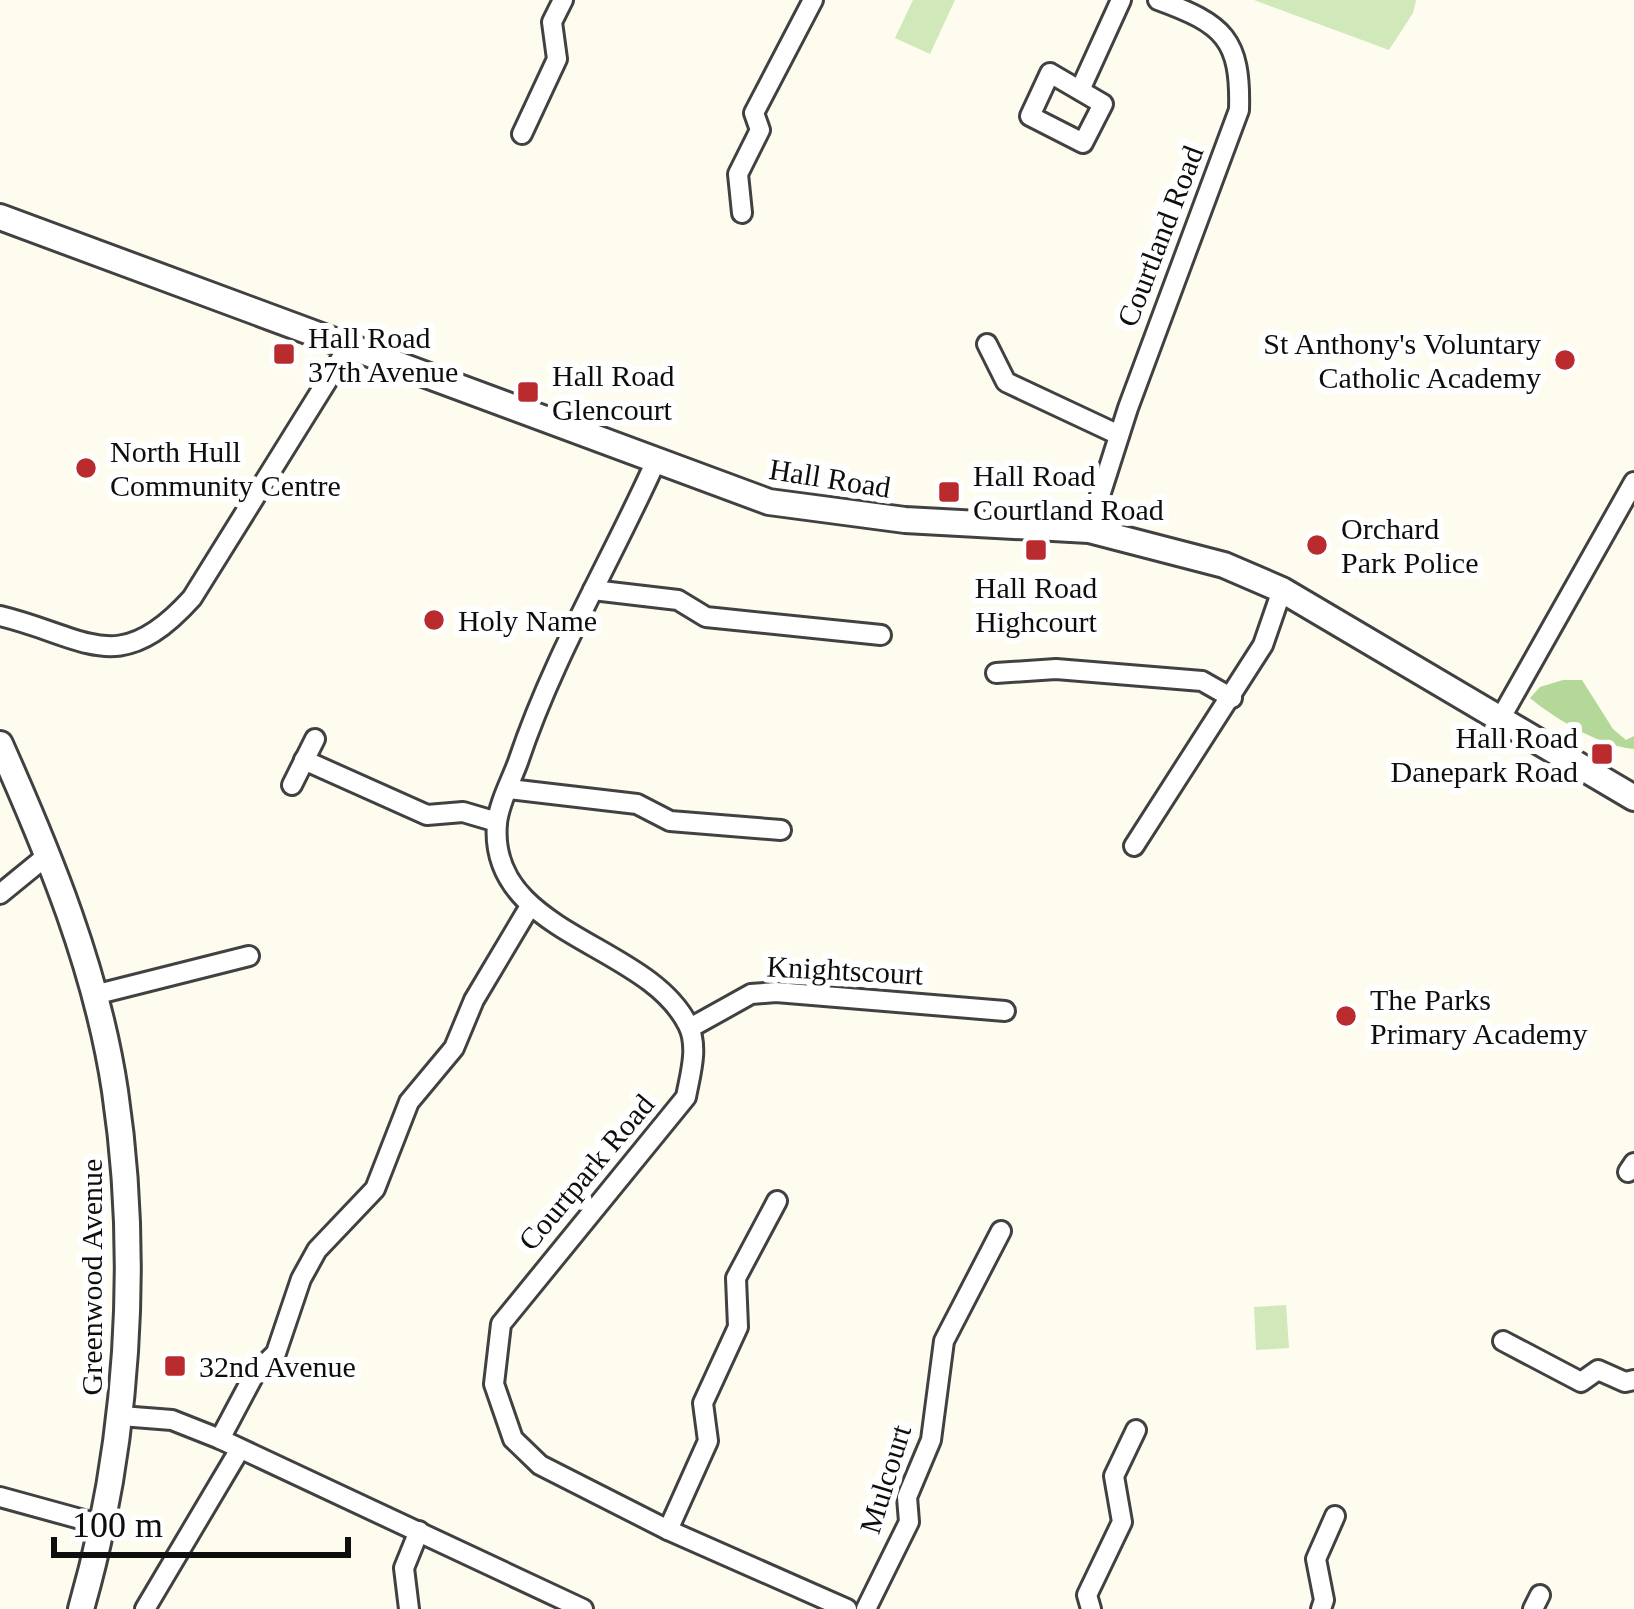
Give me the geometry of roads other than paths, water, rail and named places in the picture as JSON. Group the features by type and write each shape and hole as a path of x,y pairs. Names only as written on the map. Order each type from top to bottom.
{"street":[{"path":"523,134 557,59 552,22 563,0"},
{"path":"742,213 738,174 760,130 754,113 813,0"},
{"path":"1080,90 1121,0"},
{"name":"Courtland Road","path":"1089,530 1119,435 1239,110 1240,70 1227,38 1193,13 1158,0"},
{"name":"Hall Road","path":"0,217 769,502 904,520 1089,530 1224,565 1282,590 1634,798"},
{"path":"987,344 1006,382 1119,435"},
{"path":"0,616 86,645 129,645 162,631 192,598 347,349"},
{"path":"655,463 566,639 497,822 502,871 512,889 670,1000 690,1028"},
{"path":"1499,721 1634,482"},
{"path":"1613,521 1634,533"},
{"path":"593,590 678,600 706,616 881,635"},
{"path":"1134,846 1263,645 1282,590"},
{"path":"996,673 1056,669 1202,681 1232,698"},
{"path":"292,785 315,739"},
{"name":"Greenwood Avenue","path":"0,744 50,854 94,995 115,1090 127,1222 121,1416 81,1609"},
{"path":"304,760 427,815 463,812 497,822"},
{"path":"509,789 637,804 670,821 781,830"},
{"path":"0,894 50,854"},
{"path":"220,1439 254,1375 276,1353 316,1250 374,1189 409,1102 454,1048 474,1000 530,906"},
{"path":"94,995 249,956"},
{"name":"Knightscourt","path":"690,1028 751,994 776,992 1005,1011"},
{"name":"Courtpark Road","path":"690,1028 693,1056 686,1097 501,1324 494,1384 513,1439 540,1465 668,1531 847,1609"},
{"path":"668,1531 708,1441 704,1402 738,1327 736,1278 777,1201"},
{"name":"Mulcourt","path":"866,1609 909,1522 907,1497 931,1440 944,1341 1000,1231"},
{"path":"1503,1341 1581,1382 1598,1370 1625,1382 1634,1380"},
{"path":"121,1416 172,1420 220,1439 583,1609"},
{"path":"1091,1609 1087,1595 1122,1522 1114,1476 1136,1430"},
{"path":"138,1606 240,1449"},
{"path":"0,1497 102,1525"},
{"path":"1321,1609 1324,1600 1316,1559 1335,1516"},
{"path":"409,1609 404,1568 419,1531"}],"place":[{"name":"Hall Road 37th Avenue","path":"284,354"},
{"name":"St Anthony's Voluntary Catholic Academy","path":"1565,360"},
{"name":"Hall Road Glencourt","path":"528,392"},
{"name":"North Hull Community Centre","path":"86,468"},
{"name":"Hall Road Courtland Road","path":"949,492"},
{"name":"Orchard Park Police","path":"1317,545"},
{"name":"Hall Road Highcourt","path":"1036,550"},
{"name":"Holy Name","path":"434,620"},
{"name":"Hall Road Danepark Road","path":"1602,754"},
{"name":"The Parks Primary Academy","path":"1346,1016"},
{"name":"32nd Avenue","path":"175,1366"}]}
